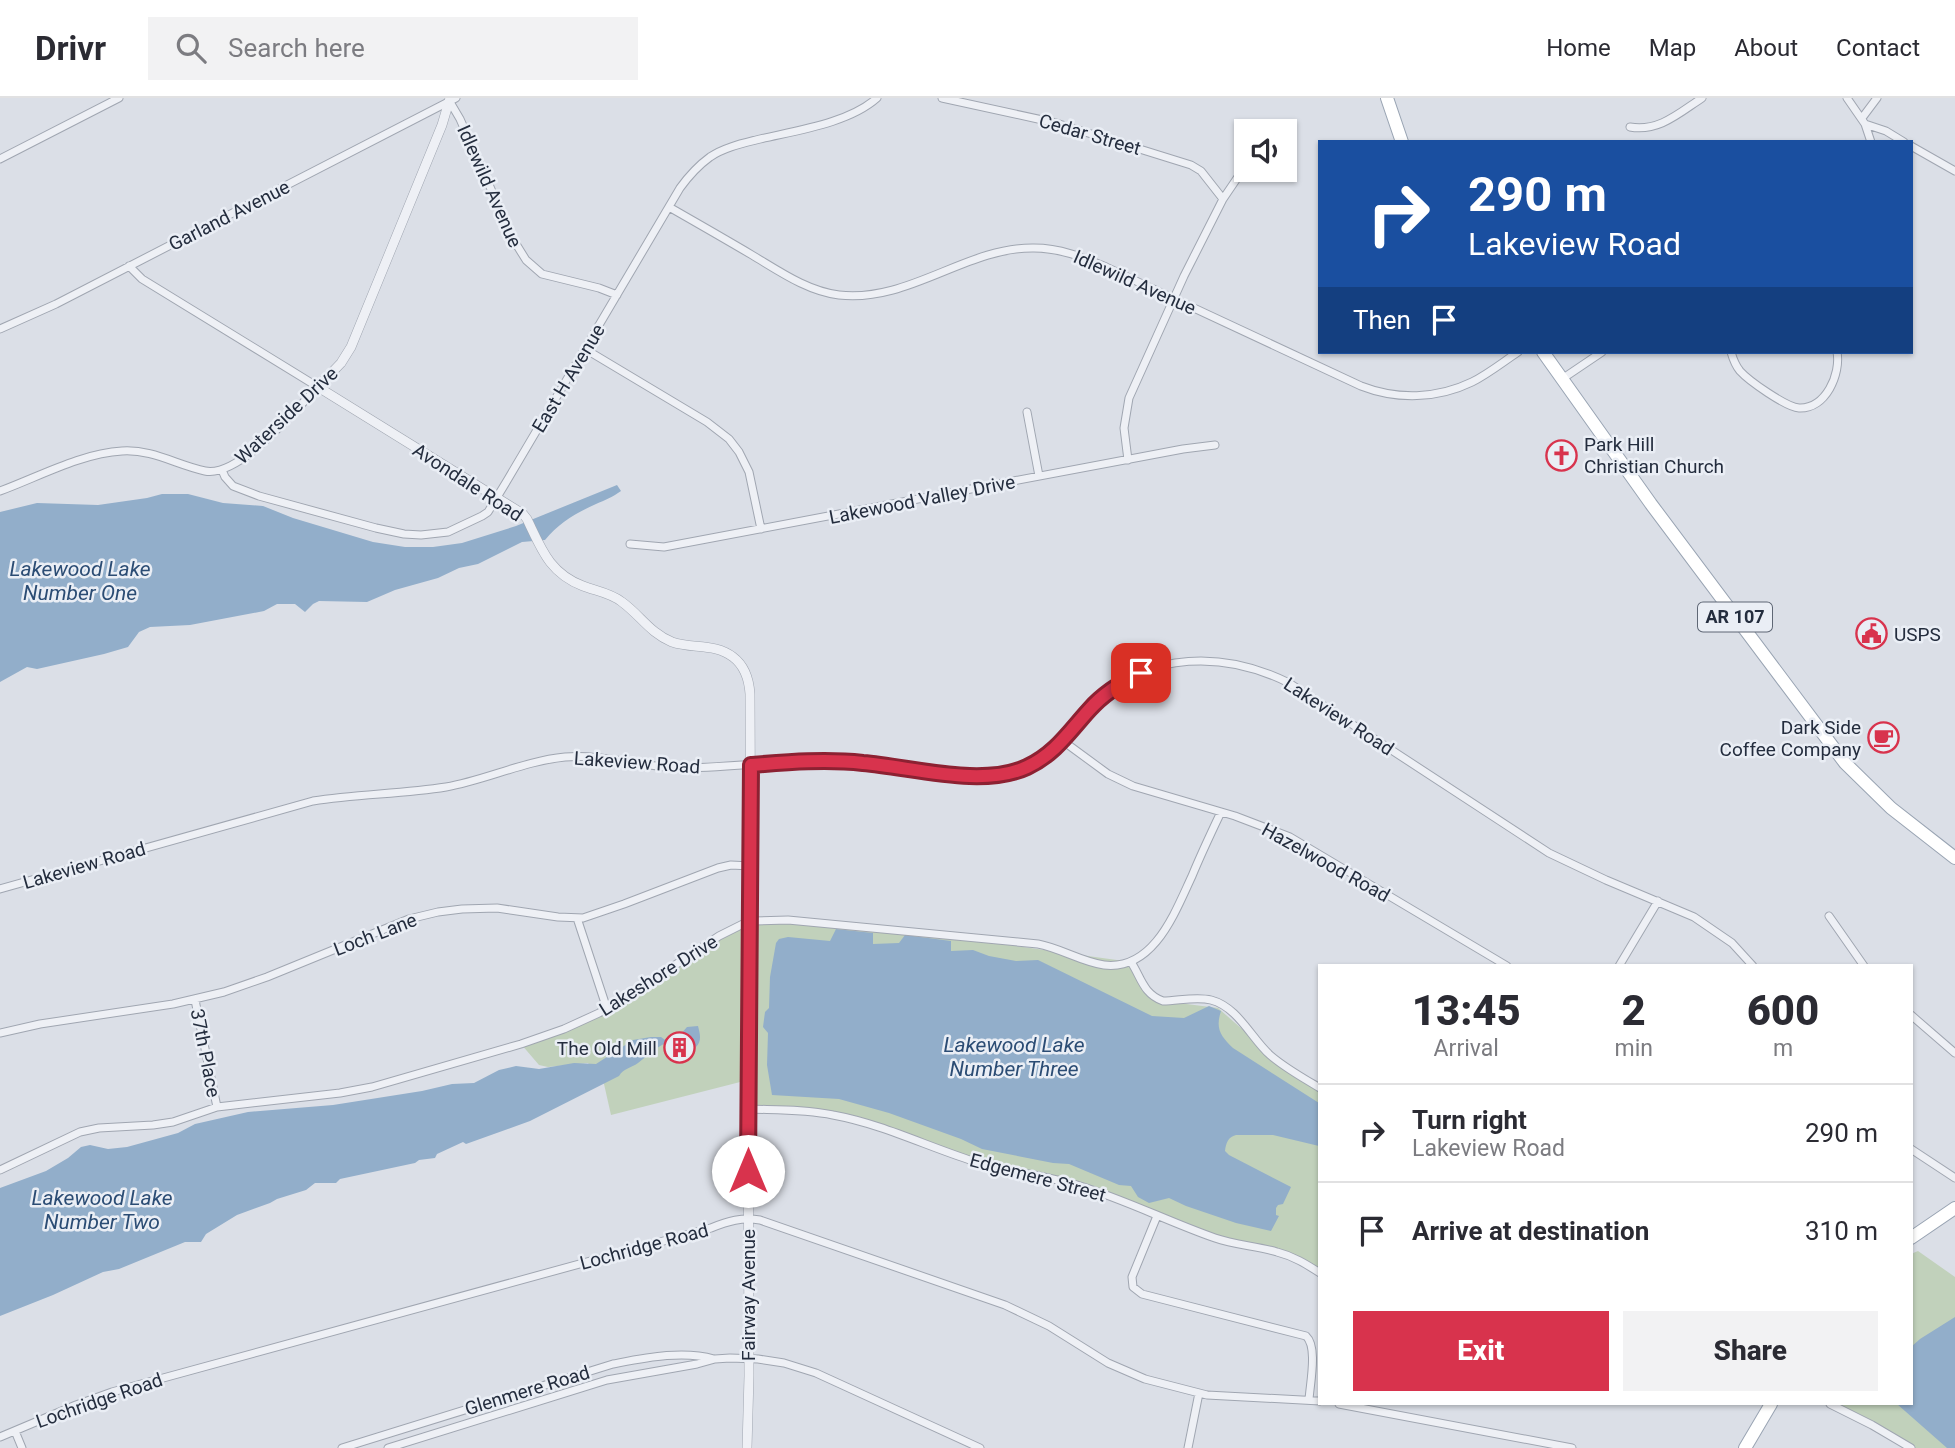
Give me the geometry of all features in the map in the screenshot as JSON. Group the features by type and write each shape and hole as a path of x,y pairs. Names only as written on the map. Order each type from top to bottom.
{"main road":[{"path":"1387,98 1401,140"},
{"name":"AR 107","path":"1544,354 1651,504 1845,763 1891,808 1955,858"},
{"path":"1913,1237 1955,1208"},
{"path":"1745,1448 1770,1405"}],"street":[{"path":"0,159 119,98"},
{"name":"East H Avenue","path":"222,470 233,486 258,496 404,534 436,534 455,529 482,516 488,512 685,181 700,165 718,152 736,145 833,121 877,98"},
{"name":"Cedar Street","path":"942,98 1056,123 1191,165 1201,171 1223,199"},
{"path":"1630,127 1652,128 1702,98"},
{"path":"1847,98 1863,121 1870,140"},
{"path":"1863,121 1877,98"},
{"name":"Idlewild Avenue","path":"452,99 522,255 542,274 617,295"},
{"name":"Garland Avenue","path":"0,329 56,304 452,99"},
{"name":"Waterside Drive","path":"0,491 88,457 118,451 147,453 206,471 222,470 245,458 341,363 351,347 452,99"},
{"path":"1863,121 1901,140"},
{"path":"1913,147 1955,171"},
{"path":"1128,460 1124,428 1126,406 1134,384 1223,199 1234,182"},
{"name":"Idlewild Avenue","path":"670,206 794,280 819,290 853,296 876,294 923,280 985,256 1017,248 1058,250 1079,256 1361,386 1395,395 1426,396 1456,389 1485,375 1515,354"},
{"name":"Avondale Road","path":"128,266 142,279 523,514 547,560 573,582 620,600 658,635 683,645 712,647 736,659 742,665 750,684 751,765"},
{"path":"585,349 707,422 729,439 749,472 761,529"},
{"path":"1562,379 1599,354"},
{"path":"1732,354 1741,373 1795,408 1810,406 1828,391 1837,367 1838,354"},
{"path":"1027,412 1039,477"},
{"name":"Lakewood Valley Drive","path":"630,544 664,547 1215,445"},
{"name":"Lakeview Road","path":"0,889 313,801 446,787 545,760 606,758 677,768 830,761 973,776 1002,775 1040,761 1063,741 1096,702 1120,684 1141,673 1199,660 1257,668 1289,683 1566,863 1695,917 1732,943 1751,964"},
{"name":"Hazelwood Road","path":"1063,741 1117,779 1132,786 1221,812 1290,837 1504,964"},
{"name":"Fairway Avenue","path":"747,1448 751,765"},
{"path":"1221,812 1169,923 1154,944 1131,962 1147,992 1157,999 1212,1000 1239,1018 1272,1057 1318,1087"},
{"name":"Loch Lane","path":"0,1033 40,1024 195,1000 267,977 409,919 438,912 497,908 577,918 598,914 718,868 732,865 751,866"},
{"path":"1620,964 1658,901"},
{"path":"1829,916 1863,964"},
{"path":"577,918 607,1009"},
{"name":"Lakeshore Drive","path":"0,1170 80,1132 173,1122 217,1107 340,1093 396,1081 554,1033 607,1009 719,936 753,921 788,920 1038,944 1106,965 1131,962"},
{"name":"37th Place","path":"195,1000 217,1107"},
{"path":"1913,1016 1955,1053"},
{"name":"Edgemere Street","path":"748,1109 799,1110 855,1120 920,1140 971,1161 1076,1185 1218,1239 1283,1254 1318,1272"},
{"path":"1913,1150 1955,1178"},
{"path":"1157,1216 1132,1277 1133,1287 1142,1294 1306,1336 1312,1342 1313,1352 1308,1400"},
{"name":"Lochridge Road","path":"0,1437 76,1405 179,1373 731,1220 748,1219 760,1220 1005,1305 1049,1326 1128,1373 1178,1389 1199,1394 1318,1401"},
{"name":"Glenmere Road","path":"342,1448 613,1364 676,1356 701,1355 715,1359"},
{"name":"Glenmere Road","path":"388,1448 597,1382 715,1359 749,1359 784,1363 816,1373 980,1448"},
{"path":"1188,1448 1199,1394"},
{"path":"1344,1405 1572,1448"},
{"path":"1832,1405 1911,1448"},
{"path":"15,1431 22,1448"}],"green space":[{"name":"Lakewood Lake Number Three","path":"753,921 902,930 1131,962 1147,992 1163,1001 1218,1008 1258,1043 1318,1084 1318,1273 1296,1258 1240,1245 1101,1193 1001,1169 870,1124 799,1110 748,1109 748,1080 611,1115 604,1084 588,1063 548,1067 539,1065 521,1044 580,1022 709,942"},
{"path":"1918,1251 1955,1277 1955,1448 1911,1448 1836,1405 1913,1405 1913,1253"}],"water":[{"name":"Lakewood Lake Number One","path":"617,485 621,491 568,519 545,540 522,542 478,564 459,568 438,578 395,590 367,602 319,601 305,612 295,604 277,604 264,611 190,625 150,627 139,632 128,647 37,669 27,667 0,682 0,512 37,503 98,505 162,494 188,494 223,503 263,506 373,542 405,547 433,547 462,543 516,526"},
{"name":"Lakewood Lake Number Three","path":"836,929 873,933 873,944 899,943 905,935 951,941 951,951 973,950 1016,961 1038,960 1152,1016 1184,1018 1209,1006 1221,1011 1220,1032 1233,1048 1318,1102 1318,1146 1273,1135 1236,1135 1227,1143 1225,1151 1229,1155 1291,1187 1283,1204 1276,1208 1276,1215 1279,1216 1271,1231 1236,1223 1169,1198 1149,1203 1138,1197 1131,1186 1119,1185 1069,1164 982,1149 889,1113 839,1099 772,1095 767,1065 768,1033 763,1027 765,1012 769,1008 770,977 776,943 779,939 788,937 830,941"},
{"path":"698,1026 700,1040 696,1047 691,1044 677,1048 669,1045 671,1037 680,1035 687,1027"},
{"name":"Lakewood Lake Number Two","path":"661,1037 668,1042 619,1076 530,1121 466,1144 463,1142 437,1154 435,1158 340,1179 336,1183 315,1183 306,1190 237,1215 206,1234 201,1242 185,1242 119,1269 103,1272 0,1316 0,1188 46,1171 81,1147 127,1147 178,1133 195,1124 248,1112 333,1105 452,1084 474,1083 499,1070 516,1066 539,1069 574,1063 596,1064 633,1040"},
{"path":"1955,1317 1955,1448 1947,1448 1898,1405 1913,1405 1913,1345"}],"place":[{"name":"Park Hill Christian Church","path":"1561,455"},
{"name":"USPS","path":"1871,634"},
{"name":"Dark Side Coffee Company","path":"1884,738"},
{"name":"The Old Mill","path":"680,1048"}],"route":[{"path":"748,1171 751,765 830,761 973,776 1009,774 1040,761 1051,753 1096,702 1120,684 1141,673"}]}
